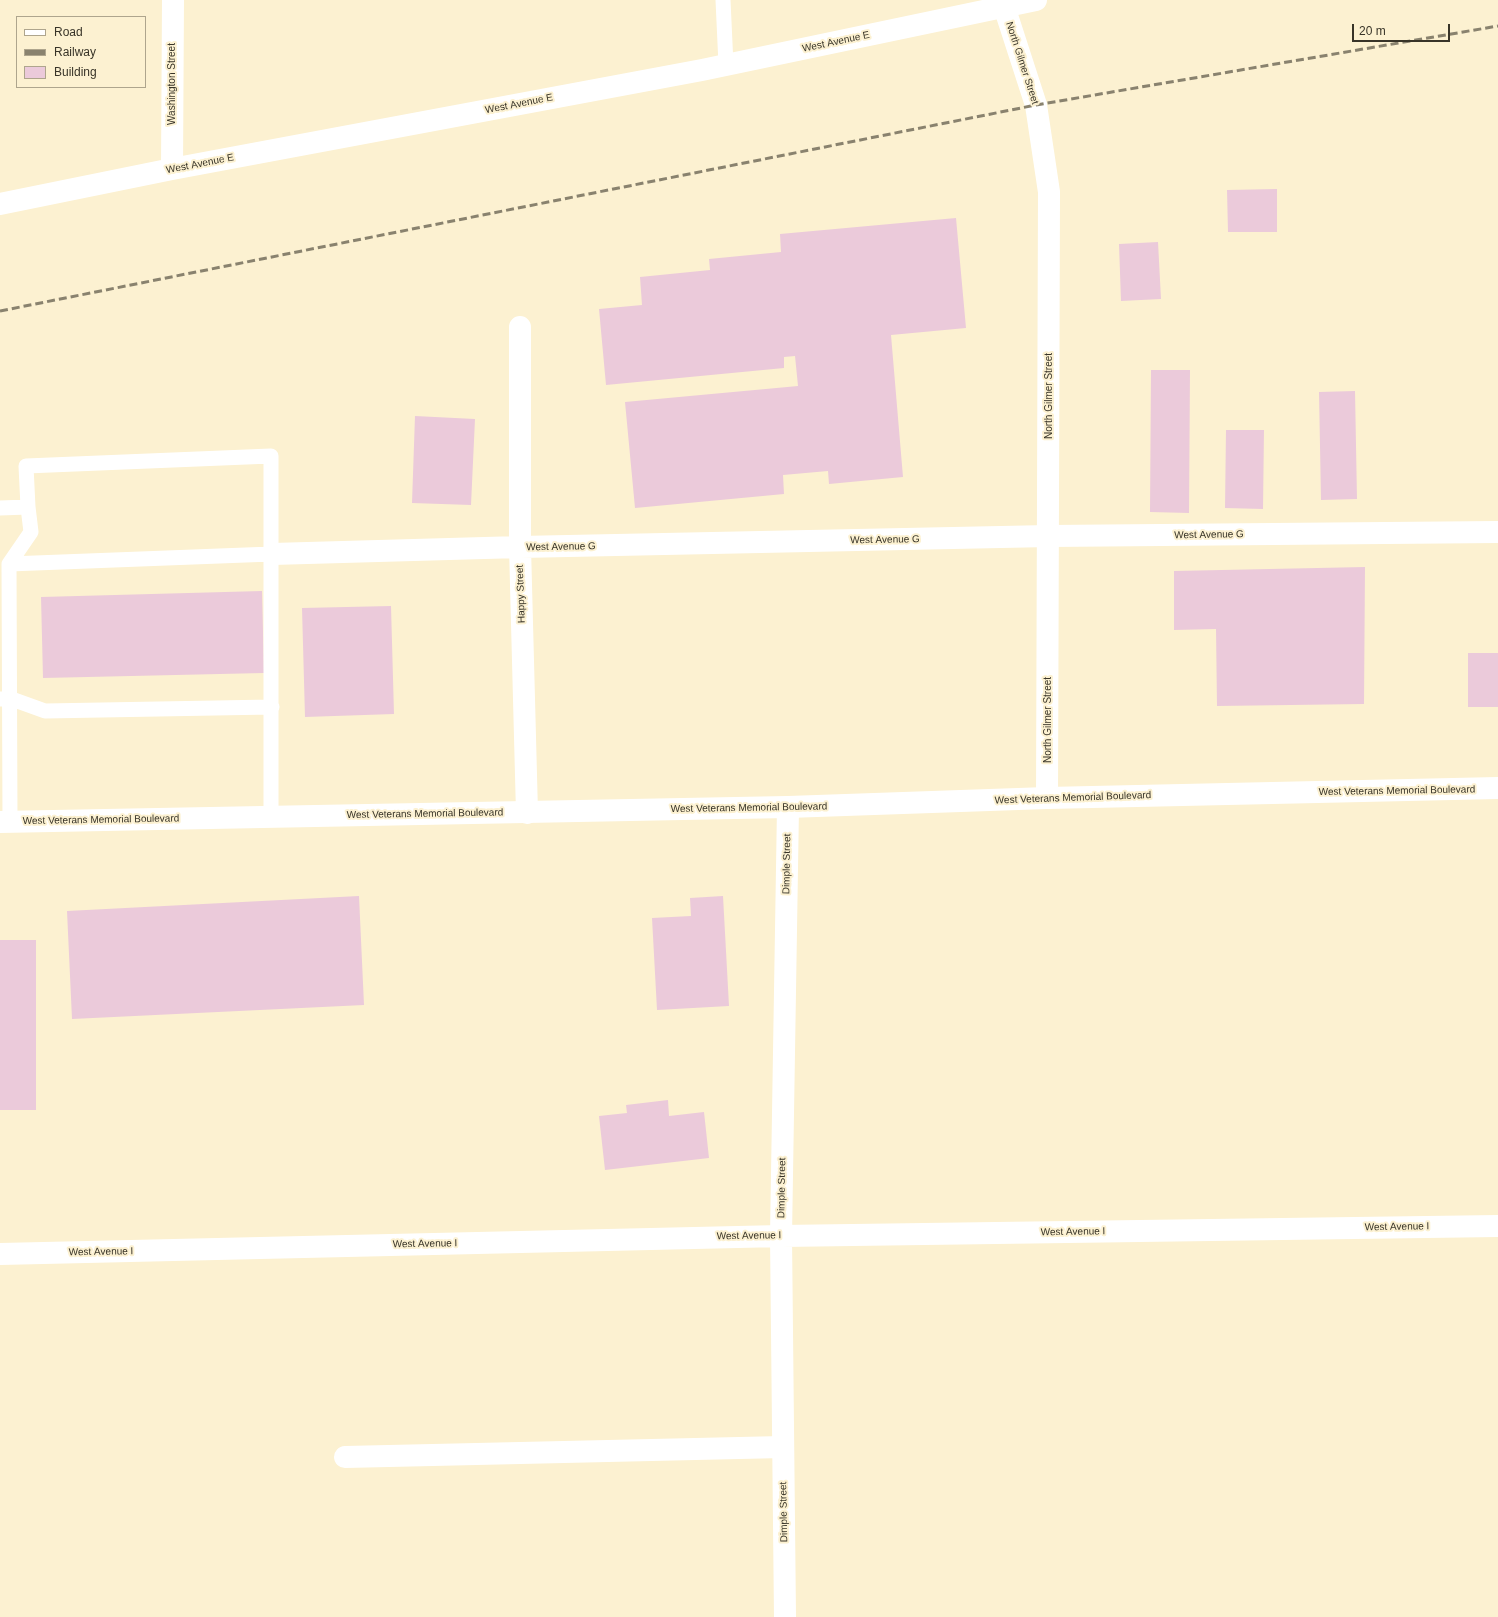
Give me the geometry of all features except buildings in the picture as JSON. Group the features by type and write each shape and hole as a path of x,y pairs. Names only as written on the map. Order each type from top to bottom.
{"street":[{"name":"Washington Street","path":"172,169 173,0"},
{"name":"West Avenue E","path":"0,204 172,169 726,65 1003,3 1036,0"},
{"name":"North Gilmer Street","path":"1003,3 1036,105 1049,192 1048,798"},
{"name":"Happy Street","path":"520,327 520,547 528,813"},
{"name":"West Avenue G","path":"272,554 520,547 1049,536 1498,532"},
{"name":"West Veterans Memorial Boulevard","path":"5,822 528,813 788,807 1048,798 1498,788"},
{"name":"Dimple Street","path":"785,1617 781,1236 788,807"},
{"name":"West Avenue I","path":"0,1254 781,1236 1498,1226"},
{"path":"345,1457 783,1447"}],"lane":[{"path":"723,0 726,65"},
{"path":"5,822 4,699 9,564 31,532 26,466 271,456 271,817"},
{"path":"0,508 28,507"},
{"path":"9,564 272,554"},
{"path":"4,699 45,711 272,707"}],"railway":[{"path":"0,311 1036,105 1498,26"}]}
